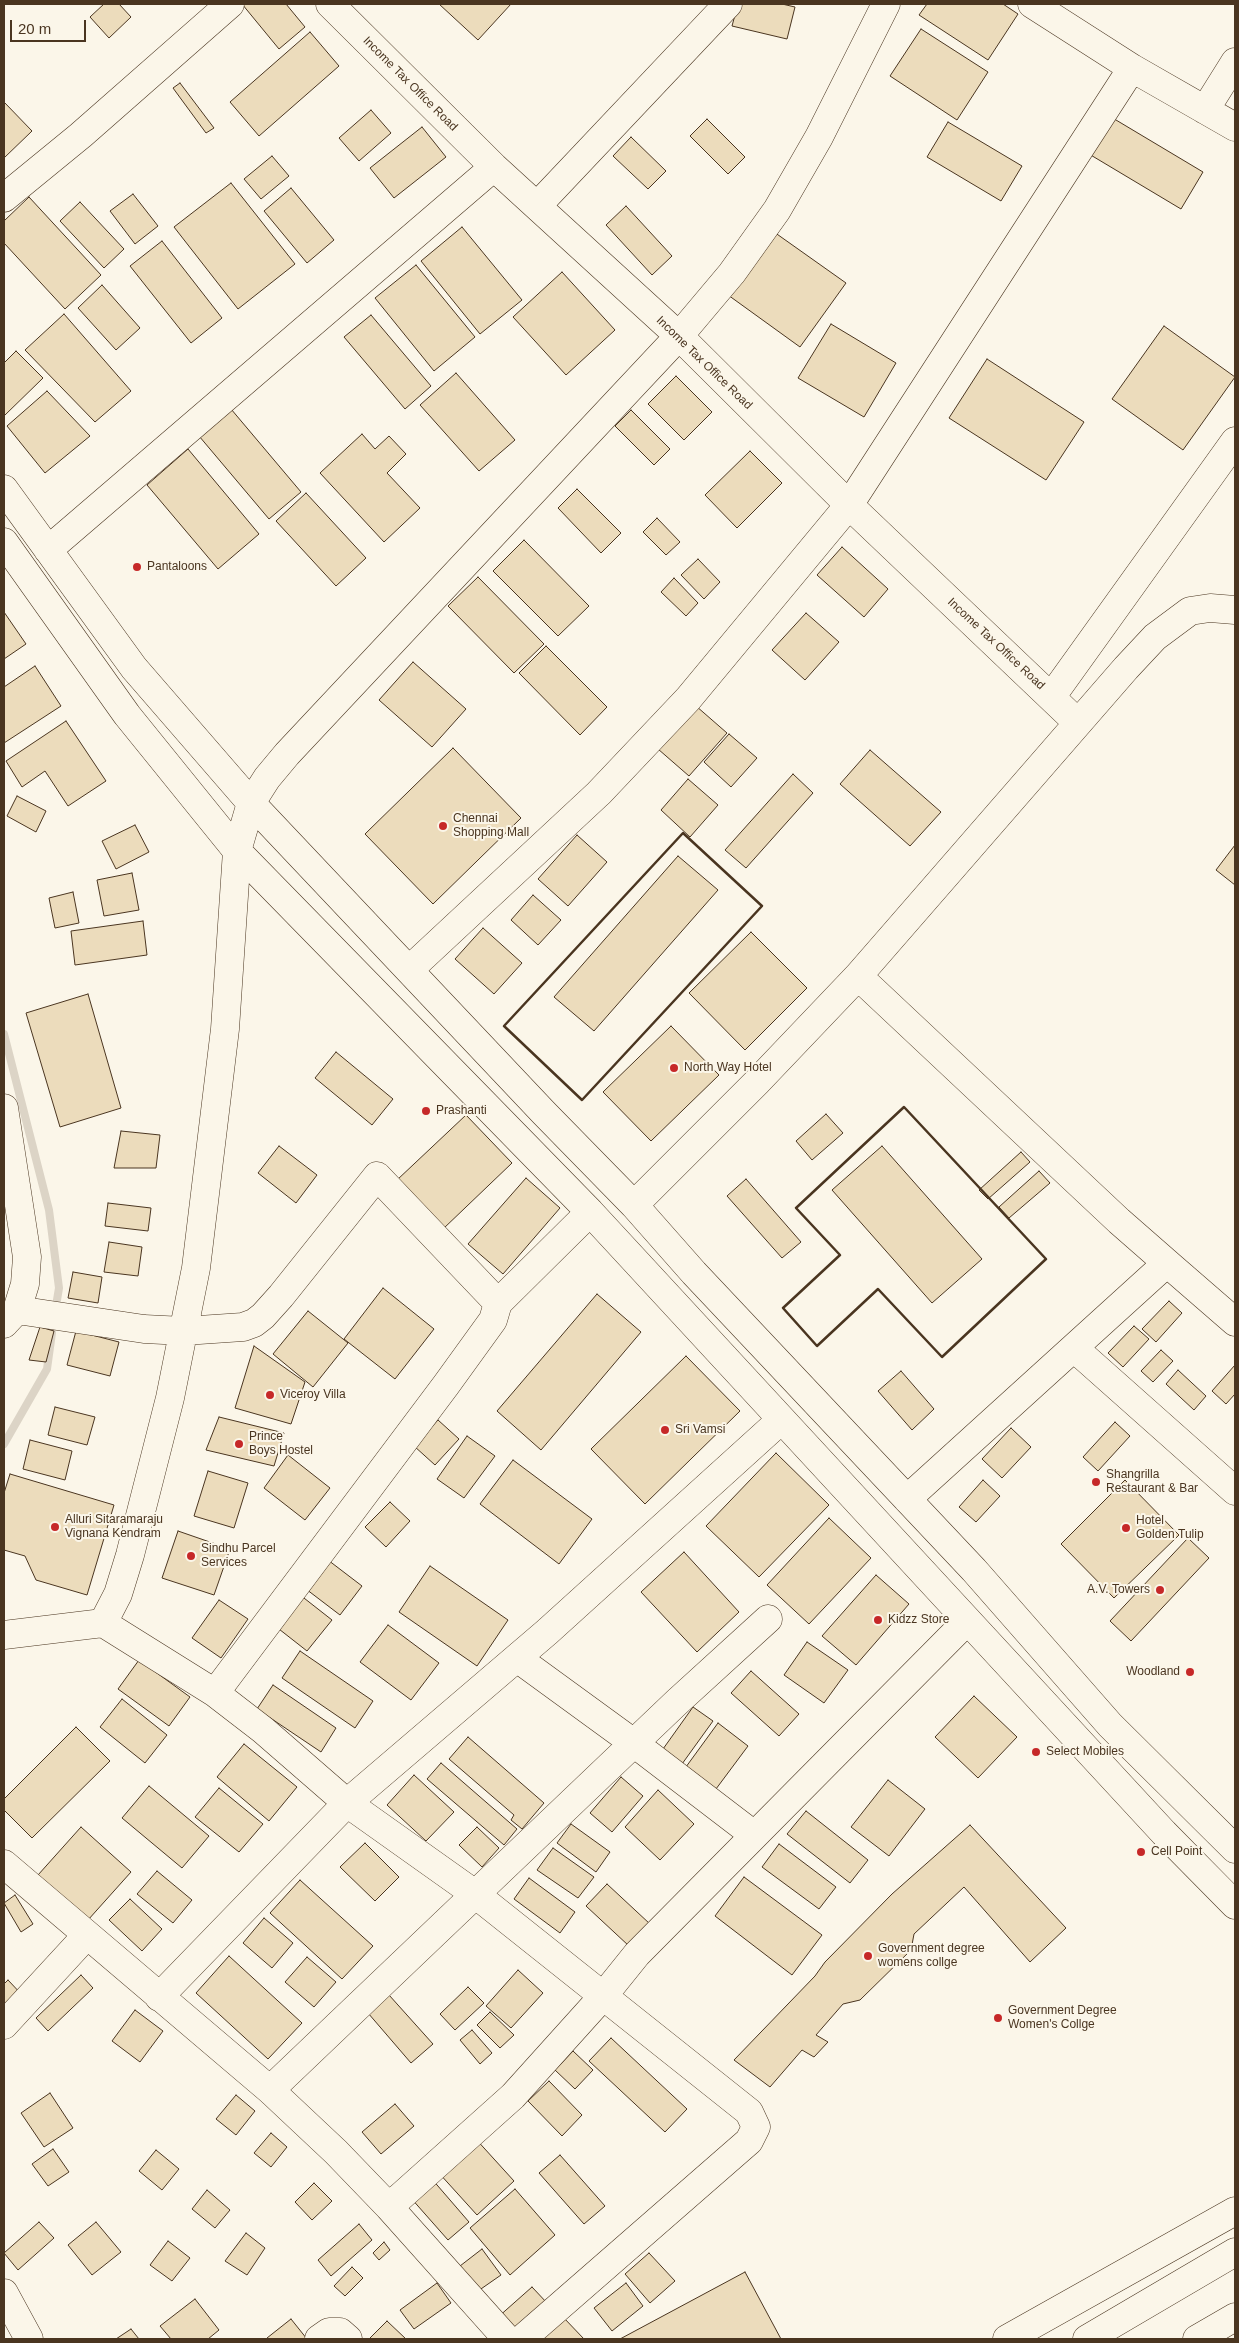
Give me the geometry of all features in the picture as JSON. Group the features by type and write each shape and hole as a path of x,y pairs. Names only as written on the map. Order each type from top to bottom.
{"street":[{"path":"4,198 80,135 230,4"},
{"name":"Income Tax Office Road","path":"330,4 494,167 679,336 849,505 1052,696 1078,723"},
{"path":"537,206 728,4"},
{"path":"103,1623 118,1594 130,1555 184,1331 205,1202 224,1038 237,851 252,803 268,778 287,754 679,336 732,273 777,210 824,128 886,4"},
{"path":"1032,4 1132,68 1235,127"},
{"path":"1205,110 1235,62"},
{"path":"410,969 598,792 688,699 849,505 1132,68"},
{"path":"48,550 494,167"},
{"path":"1052,696 1235,441"},
{"path":"4,489 134,668 252,803 410,969 544,1114 634,1205 701,1280 974,1570 1110,1725 1235,1849"},
{"path":"7,553 127,715 237,851 590,1212 1164,1834 1235,1905"},
{"path":"634,1205 757,1082 858,976 1126,668 1174,622 1190,611 1210,608 1235,610"},
{"path":"858,976 1119,1221 1235,1322"},
{"path":"4,1108 27,1257 25,1284 10,1317 184,1331 243,1327 263,1316 377,1176 498,1303"},
{"path":"215,1693 472,1349 493,1320 498,1303 590,1212"},
{"path":"907,1499 1167,1263"},
{"path":"1074,1348 1235,1491"},
{"path":"159,1997 347,1803 517,1658 782,1420"},
{"path":"270,2090 768,1619"},
{"path":"389,2207 513,2096 604,1995 637,1954 967,1621"},
{"path":"4,1635 103,1623 215,1693 263,1730 347,1803 476,1894 749,2112 756,2126 748,2141 522,2339"},
{"path":"517,1658 635,1744 754,1835"},
{"path":"4,1864 270,2090 336,2152 389,2207 507,2339"},
{"path":"4,2025 87,1935"},
{"path":"1007,2339 1232,2213"},
{"path":"1087,2339 1235,2252"},
{"path":"4,2293 29,2339"},
{"path":"1197,2339 1235,2317"},
{"path":"318,2339 329,2332 340,2332 348,2339"}],"building":[{"path":"104,4 119,4 131,17 109,38 90,17"},
{"path":"242,4 286,4 305,27 279,49"},
{"path":"439,4 511,4 478,40"},
{"path":"738,4 782,4 795,7 787,39 732,26"},
{"path":"927,4 1003,4 1018,14 988,60 919,15"},
{"path":"921,29 988,72 957,120 890,76"},
{"path":"310,32 339,66 259,136 230,102"},
{"path":"180,83 214,128 206,133 173,88"},
{"path":"4,102 32,131 4,158"},
{"path":"371,110 391,133 359,161 339,138"},
{"path":"1111,117 1203,172 1181,209 1089,154"},
{"path":"707,119 745,157 728,174 690,136"},
{"path":"948,122 1022,166 1001,201 927,157"},
{"path":"422,127 446,157 394,198 370,168"},
{"path":"631,137 666,171 648,189 613,156"},
{"path":"272,156 289,176 261,199 244,179"},
{"path":"231,183 295,264 238,309 174,227"},
{"path":"291,188 334,240 307,263 264,211"},
{"path":"133,194 158,226 135,244 110,211"},
{"path":"29,197 101,275 65,309 4,243 4,221"},
{"path":"80,202 124,249 104,268 60,221"},
{"path":"626,206 672,256 652,275 606,225"},
{"path":"462,227 522,300 480,334 421,261"},
{"path":"774,232 846,283 800,347 728,295"},
{"path":"162,241 222,318 191,343 130,266"},
{"path":"416,265 475,337 434,371 375,298"},
{"path":"562,272 615,330 566,375 513,317"},
{"path":"102,285 140,328 116,350 78,308"},
{"path":"64,314 131,391 95,422 25,350"},
{"path":"371,315 431,386 405,409 344,337"},
{"path":"831,324 896,363 864,417 798,378"},
{"path":"1164,326 1235,377 1183,450 1112,399"},
{"path":"16,351 43,378 4,416 4,363"},
{"path":"987,359 1084,422 1046,480 949,418"},
{"path":"456,373 515,440 479,471 420,405"},
{"path":"676,376 712,412 684,440 648,404"},
{"path":"47,391 90,436 45,473 7,426"},
{"path":"231,409 301,492 269,519 199,436"},
{"path":"631,410 670,449 654,465 615,426"},
{"path":"362,434 375,449 389,436 406,454 387,473 420,508 384,542 320,473"},
{"path":"188,449 259,534 218,569 147,485"},
{"path":"750,451 782,483 737,528 705,495"},
{"path":"577,489 621,533 601,553 558,508"},
{"path":"306,493 366,558 336,586 276,521"},
{"path":"657,518 680,542 666,555 643,532"},
{"path":"524,540 589,606 558,636 493,571"},
{"path":"842,547 888,589 864,617 817,575"},
{"path":"698,559 720,582 704,599 681,575"},
{"path":"478,577 544,644 514,673 448,606"},
{"path":"674,578 698,603 686,616 661,592"},
{"path":"4,612 26,644 4,659"},
{"path":"806,613 839,642 805,680 772,650"},
{"path":"546,646 607,707 580,735 519,673"},
{"path":"413,662 466,709 432,747 379,700"},
{"path":"35,666 61,706 4,743 4,687"},
{"path":"696,706 727,733 689,776 658,749"},
{"path":"66,721 106,781 68,806 45,771 22,787 6,761"},
{"path":"729,734 757,758 731,787 704,762"},
{"name":"Chennai Shopping Mall","path":"453,748 521,818 433,904 365,834"},
{"path":"870,750 941,812 910,846 840,784"},
{"path":"793,774 813,793 746,868 725,850"},
{"path":"688,779 718,805 690,837 661,810"},
{"path":"17,796 46,811 36,832 7,816"},
{"path":"135,825 149,852 116,869 102,841"},
{"path":"577,835 607,862 568,906 538,879"},
{"path":"1235,845 1235,885 1216,870"},
{"path":"678,856 718,890 594,1031 554,997"},
{"path":"132,873 139,910 104,916 97,880"},
{"path":"73,892 79,923 55,928 49,898"},
{"path":"533,895 561,920 538,945 511,920"},
{"path":"143,921 147,955 75,965 71,931"},
{"path":"483,928 522,963 494,994 455,959"},
{"path":"751,932 807,988 745,1050 689,993"},
{"path":"88,994 121,1108 60,1127 26,1013"},
{"path":"671,1026 719,1075 651,1141 603,1092"},
{"path":"336,1052 393,1099 372,1125 315,1078"},
{"path":"826,1114 843,1133 812,1160 796,1141"},
{"path":"466,1115 512,1163 443,1229 397,1180"},
{"path":"121,1131 160,1135 156,1168 114,1168"},
{"path":"279,1146 317,1175 296,1203 258,1173"},
{"path":"882,1146 982,1259 932,1303 832,1190"},
{"path":"1021,1152 1030,1162 988,1199 979,1190"},
{"path":"1039,1171 1050,1183 1009,1218 999,1207"},
{"path":"526,1178 560,1208 503,1274 468,1244"},
{"path":"746,1179 801,1242 782,1258 727,1196"},
{"path":"108,1203 151,1208 148,1231 105,1226"},
{"path":"109,1242 142,1247 138,1276 104,1272"},
{"path":"73,1272 102,1277 98,1303 68,1298"},
{"path":"383,1288 434,1329 395,1379 344,1339"},
{"path":"597,1294 641,1332 541,1450 497,1411"},
{"path":"1169,1301 1182,1313 1156,1342 1142,1329"},
{"path":"308,1311 348,1343 313,1387 273,1354"},
{"path":"1134,1326 1149,1339 1123,1367 1108,1353"},
{"path":"40,1327 54,1331 46,1362 29,1360"},
{"path":"76,1331 119,1342 110,1376 67,1365"},
{"name":"Viceroy Villa","path":"254,1346 305,1382 291,1424 235,1408"},
{"path":"1161,1350 1173,1361 1153,1382 1141,1371"},
{"name":"Sri Vamsi","path":"686,1356 740,1411 645,1504 591,1449"},
{"path":"1235,1365 1235,1394 1226,1404 1212,1391"},
{"path":"1178,1370 1206,1396 1194,1410 1166,1384"},
{"path":"901,1371 934,1409 912,1430 878,1391"},
{"path":"55,1407 95,1417 87,1445 48,1435"},
{"path":"219,1417 284,1433 274,1466 206,1450"},
{"path":"438,1420 459,1439 435,1465 414,1446"},
{"path":"1115,1422 1130,1436 1098,1471 1083,1457"},
{"path":"1011,1428 1031,1447 1002,1478 982,1459"},
{"path":"467,1436 495,1456 464,1498 437,1479"},
{"path":"30,1440 72,1451 65,1480 23,1469"},
{"path":"776,1453 829,1505 759,1577 706,1526"},
{"path":"288,1455 330,1488 305,1520 264,1488"},
{"path":"513,1460 592,1519 559,1564 480,1504"},
{"path":"208,1471 248,1483 234,1528 194,1516"},
{"name":"Alluri Sitaramaraju Vignana Kendram","path":"10,1474 114,1505 87,1595 36,1580 25,1556 4,1550 4,1493"},
{"path":"983,1480 1000,1496 976,1522 959,1507"},
{"path":"1125,1480 1179,1535 1114,1598 1061,1544"},
{"path":"390,1502 410,1521 386,1547 365,1527"},
{"path":"829,1518 871,1558 809,1624 767,1585"},
{"path":"178,1531 230,1549 214,1595 162,1578"},
{"name":"A.V. Towers","path":"1188,1538 1209,1558 1131,1641 1110,1621"},
{"path":"684,1552 739,1612 697,1652 641,1592"},
{"path":"324,1557 362,1586 340,1615 302,1586"},
{"path":"430,1566 508,1620 477,1666 399,1612"},
{"path":"876,1575 909,1604 856,1665 822,1636"},
{"path":"295,1591 332,1620 307,1651 270,1622"},
{"path":"219,1600 248,1619 221,1658 192,1638"},
{"path":"388,1625 439,1663 411,1700 360,1662"},
{"path":"807,1642 848,1670 824,1703 784,1675"},
{"path":"300,1651 373,1701 355,1728 282,1678"},
{"path":"139,1660 190,1697 169,1726 118,1689"},
{"path":"751,1671 799,1714 779,1736 731,1693"},
{"path":"273,1685 336,1728 321,1752 257,1709"},
{"path":"974,1696 1017,1737 978,1778 935,1737"},
{"path":"122,1699 167,1735 145,1763 100,1727"},
{"path":"693,1707 713,1721 682,1764 663,1749"},
{"path":"718,1723 748,1746 713,1793 683,1771"},
{"path":"76,1727 110,1761 32,1838 4,1810 4,1799"},
{"path":"468,1737 544,1803 522,1829 511,1820 514,1815 449,1759"},
{"path":"244,1744 297,1787 269,1821 217,1777"},
{"path":"441,1763 517,1829 504,1845 427,1779"},
{"path":"414,1775 454,1812 426,1841 387,1805"},
{"path":"621,1777 643,1796 612,1832 590,1813"},
{"path":"888,1780 925,1809 889,1856 851,1827"},
{"path":"149,1786 209,1836 182,1868 122,1818"},
{"path":"219,1788 263,1824 239,1852 195,1817"},
{"path":"658,1790 694,1824 660,1860 625,1827"},
{"path":"806,1811 868,1860 850,1883 787,1834"},
{"path":"571,1824 610,1852 596,1872 557,1843"},
{"name":"Government degree womens collge","path":"970,1825 1066,1928 1030,1962 964,1887 914,1934 911,1950 860,2000 843,2004 816,2035 828,2042 814,2057 802,2050 770,2087 734,2060 815,1976 825,1962 892,1894"},
{"path":"81,1827 131,1872 88,1920 38,1875"},
{"path":"477,1827 499,1848 482,1867 459,1845"},
{"path":"365,1843 399,1877 375,1901 340,1867"},
{"path":"779,1844 836,1887 819,1909 762,1867"},
{"path":"553,1848 594,1877 578,1898 537,1870"},
{"path":"157,1871 192,1900 173,1923 137,1894"},
{"path":"744,1877 822,1935 792,1975 715,1916"},
{"path":"529,1878 575,1912 560,1933 514,1899"},
{"path":"300,1880 373,1946 342,1979 270,1913"},
{"path":"607,1884 650,1924 629,1946 586,1906"},
{"path":"15,1895 33,1924 21,1932 4,1903"},
{"path":"130,1899 162,1929 142,1951 109,1920"},
{"path":"264,1918 293,1943 272,1968 243,1943"},
{"path":"229,1956 302,2023 268,2059 196,1993"},
{"path":"307,1957 336,1982 314,2007 285,1982"},
{"path":"518,1970 543,1993 511,2028 486,2006"},
{"path":"81,1975 93,1988 48,2031 36,2018"},
{"path":"8,1980 24,1997 4,2017 4,1984"},
{"path":"468,1987 484,2003 455,2030 440,2014"},
{"path":"389,1995 433,2044 411,2063 368,2013"},
{"path":"135,2010 163,2031 140,2062 112,2041"},
{"path":"490,2012 514,2035 500,2048 477,2025"},
{"path":"472,2030 492,2053 480,2064 460,2040"},
{"path":"611,2038 687,2109 665,2132 589,2061"},
{"path":"573,2051 593,2070 575,2089 555,2070"},
{"path":"549,2081 582,2115 562,2136 528,2101"},
{"path":"50,2093 73,2128 44,2147 21,2113"},
{"path":"236,2095 255,2111 236,2135 216,2119"},
{"path":"395,2104 414,2126 381,2154 362,2132"},
{"path":"271,2133 287,2147 271,2167 254,2153"},
{"path":"474,2137 514,2181 477,2215 438,2172"},
{"path":"53,2149 69,2172 48,2186 32,2164"},
{"path":"156,2150 179,2169 162,2190 139,2171"},
{"path":"560,2155 605,2206 584,2224 539,2173"},
{"path":"431,2178 469,2222 448,2240 410,2197"},
{"path":"314,2183 332,2201 312,2220 295,2202"},
{"path":"515,2189 555,2235 510,2275 470,2228"},
{"path":"207,2190 230,2210 215,2228 192,2209"},
{"path":"39,2222 54,2238 18,2270 4,2253"},
{"path":"96,2222 121,2252 92,2275 68,2245"},
{"path":"359,2224 372,2240 331,2276 318,2260"},
{"path":"246,2233 265,2248 247,2275 225,2261"},
{"path":"168,2241 190,2258 172,2281 150,2265"},
{"path":"384,2242 390,2250 379,2260 373,2253"},
{"path":"482,2249 501,2275 478,2291 460,2266"},
{"path":"649,2253 675,2281 650,2303 625,2274"},
{"path":"352,2267 363,2278 345,2296 334,2286"},
{"path":"745,2272 781,2339 620,2339"},
{"path":"437,2283 451,2303 414,2329 400,2310"},
{"path":"626,2283 643,2306 612,2331 594,2308"},
{"path":"532,2287 548,2304 512,2336 497,2318"},
{"path":"195,2299 219,2330 208,2339 171,2339 160,2326"},
{"path":"563,2317 584,2339 539,2339"},
{"path":"291,2319 307,2339 267,2338"},
{"path":"387,2321 406,2339 369,2339"},
{"path":"131,2329 139,2339 116,2339"}],"waterway":[{"path":"4,1034 49,1210 59,1288 55,1312"},
{"path":"4,1444 47,1369 52,1333"}],"wall":[{"path":"683,833 762,906 582,1100 504,1026 683,833"},
{"path":"904,1107 1046,1259 942,1357 878,1289 817,1346 783,1308 840,1255 796,1208 904,1107"}],"place":[{"name":"Pantaloons","path":"137,567"},
{"name":"Chennai Shopping Mall","path":"443,826"},
{"name":"North Way Hotel","path":"674,1068"},
{"name":"Prashanti","path":"426,1111"},
{"name":"Viceroy Villa","path":"270,1395"},
{"name":"Sri Vamsi","path":"665,1430"},
{"name":"Prince Boys Hostel","path":"239,1444"},
{"name":"Shangrilla Restaurant & Bar","path":"1096,1482"},
{"name":"Alluri Sitaramaraju Vignana Kendram","path":"55,1527"},
{"name":"Hotel Golden Tulip","path":"1126,1528"},
{"name":"Sindhu Parcel Services","path":"191,1556"},
{"name":"A.V. Towers","path":"1160,1590"},
{"name":"Kidzz Store","path":"878,1620"},
{"name":"Woodland","path":"1190,1672"},
{"name":"Select Mobiles","path":"1036,1752"},
{"name":"Cell Point","path":"1141,1852"},
{"name":"Government degree womens collge","path":"868,1956"},
{"name":"Government Degree Women's Collge","path":"998,2018"}]}
